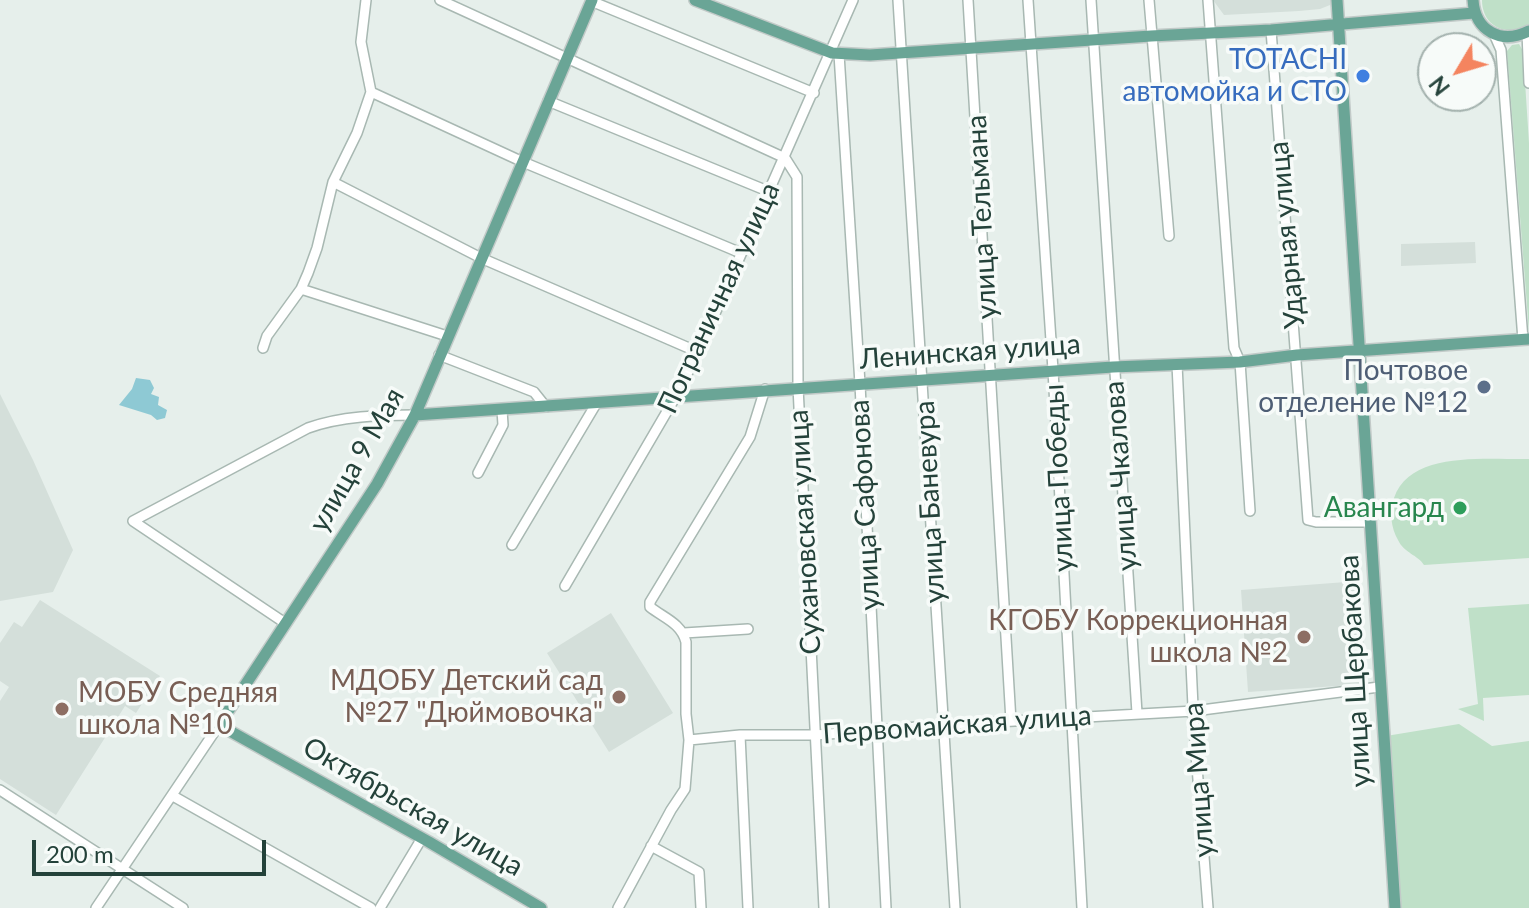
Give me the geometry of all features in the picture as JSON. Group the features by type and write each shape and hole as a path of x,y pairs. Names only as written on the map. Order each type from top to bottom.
{"main road":[{"name":"улица 9 Мая","path":"219,725 377,484 415,415 592,0"},
{"path":"695,0 836,53 902,53 1271,30 1474,6 1484,28 1491,32"},
{"name":"улица Щербакова","path":"1337,0 1395,908"},
{"path":"1497,35 1506,38 1528,32"},
{"name":"Ленинская улица","path":"415,415 1053,370 1240,362 1297,355 1526,339"},
{"name":"Октябрьская улица","path":"219,725 541,908"}],"street":[{"path":"263,348 267,336 301,289 317,248 333,182 357,133 371,92 361,42 366,0"},
{"path":"440,0 785,158"},
{"path":"592,0 814,93"},
{"name":"Пограничная улица","path":"565,586 676,396 698,352 814,93 836,53 853,0"},
{"name":"улица Баневура","path":"898,0 955,908"},
{"name":"улица Тельмана","path":"968,0 1011,721"},
{"name":"улица Победы","path":"1028,0 1053,370 1082,908"},
{"name":"улица Чкалова","path":"1091,0 1137,713"},
{"path":"1149,0 1169,236"},
{"path":"1208,0 1234,348 1240,362 1250,511"},
{"name":"Ударная улица","path":"1271,30 1308,520 1371,522"},
{"path":"1528,32 1529,83"},
{"path":"1497,41 1501,50 1526,339"},
{"name":"улица Сафонова","path":"836,53 860,384 886,908"},
{"path":"371,92 523,162 741,253"},
{"path":"548,101 770,192"},
{"name":"Сухановская улица","path":"785,158 797,177 798,387 824,908"},
{"path":"333,182 481,258 698,352"},
{"path":"301,289 447,336"},
{"path":"439,355 534,392 546,407"},
{"name":"улица Мира","path":"1177,364 1194,711 1208,908"},
{"path":"618,908 685,789 689,740 684,633 671,620 650,607 650,602 750,437 765,389"},
{"path":"512,545 596,404"},
{"path":"478,473 503,425 502,410"},
{"path":"285,623 133,521 321,423 415,415"},
{"path":"684,633 748,629"},
{"name":"Первомайская улица","path":"689,740 740,735 876,732 943,725 1194,711 1379,687"},
{"name":"улица 9 Мая","path":"96,908 219,725"},
{"path":"740,735 748,908"},
{"path":"0,790 183,908"},
{"path":"173,796 371,908"},
{"path":"380,908 422,838"},
{"path":"651,846 699,872 701,908"}],"shaded area":[{"path":"1213,0 1330,0 1330,5 1299,11 1224,15"},
{"path":"1475,242 1476,263 1401,266 1401,244"},
{"path":"0,394 73,550 53,592 0,601"},
{"name":"КГОБУ Коррекционная школа №2","path":"1359,581 1367,684 1248,692 1241,590"},
{"name":"МОБУ Средняя школа №10","path":"40,600 160,676 136,713 125,706 56,815 0,779 0,701 9,687 0,681 0,643 14,622 22,627"},
{"name":"МДОБУ Детский сад №27 \"Дюймовочка\"","path":"611,613 673,713 609,752 547,653"}],"green space":[{"path":"1482,0 1529,0 1529,24 1513,30 1498,27 1486,17"},
{"path":"1519,44 1523,51 1529,143 1529,331 1507,51 1512,45"},
{"name":"Авангард","path":"1529,459 1529,558 1424,565 1401,544 1392,525 1392,503 1403,483 1416,472 1452,461"},
{"path":"1529,604 1529,695 1483,698 1484,721 1458,709 1478,704 1468,608"},
{"path":"1459,724 1492,746 1529,741 1529,908 1397,908 1386,736"}],"water":[{"path":"136,378 150,380 154,388 151,394 159,397 158,405 167,410 165,418 157,420 151,415 119,405 132,389"}],"place":[{"name":"TOTACHI автомойка и СТО","path":"1363,76"},
{"name":"Почтовое отделение №12","path":"1484,387"},
{"name":"Авангард","path":"1460,508"},
{"name":"КГОБУ Коррекционная школа №2","path":"1304,637"},
{"name":"МДОБУ Детский сад №27 \"Дюймовочка\"","path":"619,697"},
{"name":"МОБУ Средняя школа №10","path":"62,709"}]}
